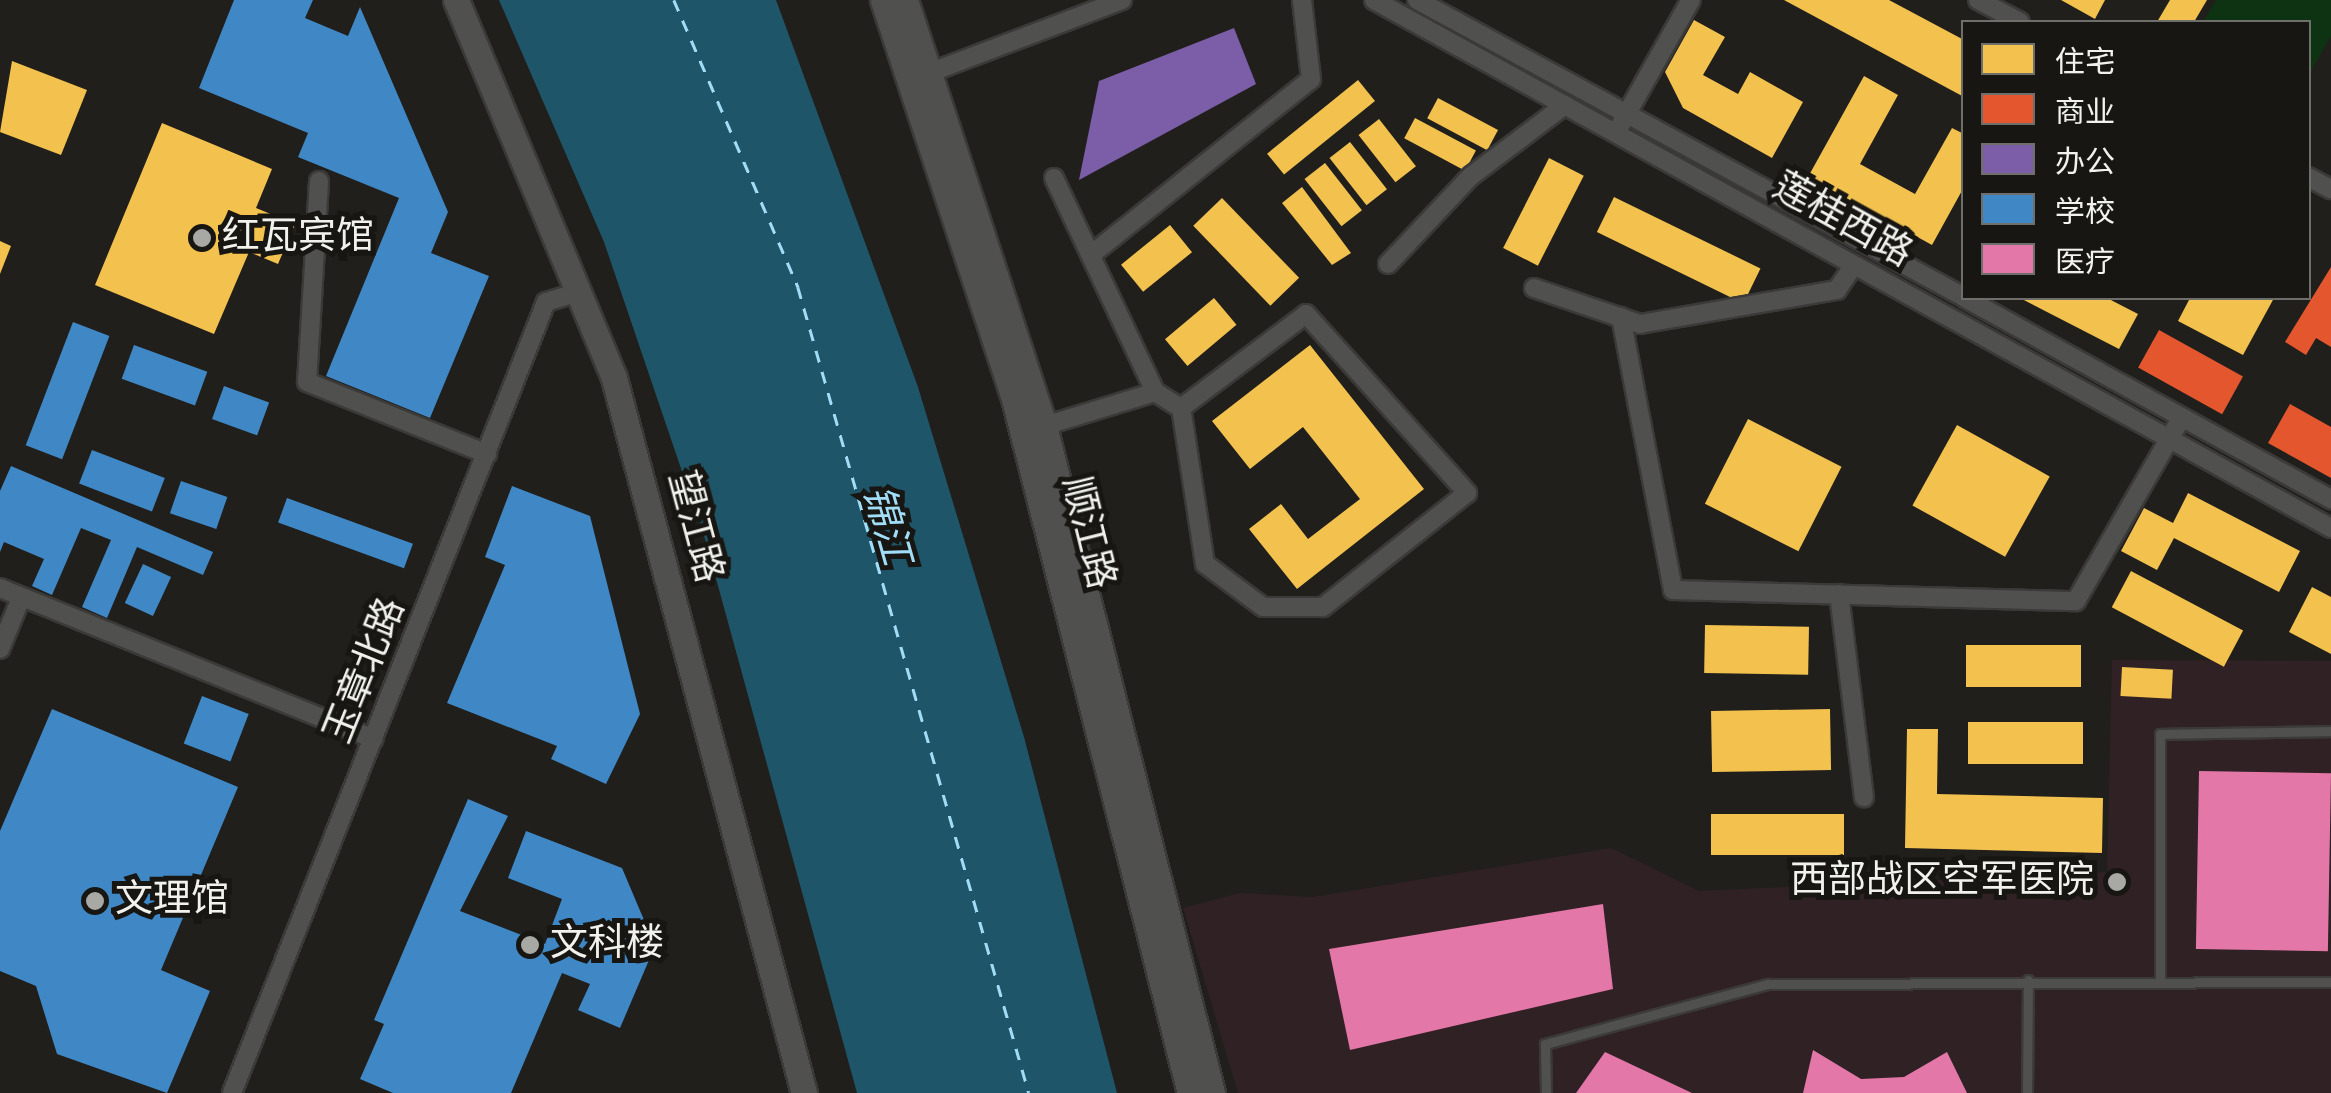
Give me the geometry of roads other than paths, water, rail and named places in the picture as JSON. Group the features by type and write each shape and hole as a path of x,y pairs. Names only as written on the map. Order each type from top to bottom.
{"main road":[{"name":"望江路","path":"456,0 614,378 804,1093"},
{"name":"顺江路","path":"882,0 924,75 1044,426 1212,1093"},
{"name":"顺江路","path":"905,0 1015,402 1190,1093"}],"street":[{"path":"924,75 1122,0"},
{"path":"1092,254 1311,80 1302,0"},
{"name":"莲桂西路","path":"1374,0 2331,528"},
{"name":"莲桂西路","path":"1417,0 1961,291"},
{"path":"1616,133 1692,0"},
{"path":"1978,0 2016,20"},
{"path":"1388,264 1471,176 1565,105"},
{"path":"1054,178 1155,392 1182,408"},
{"path":"319,181 307,382 487,454"},
{"path":"1534,288 1640,324 1837,290 1854,265"},
{"name":"玉章北路","path":"232,1093 546,302 578,292"},
{"path":"1943,314 1961,293"},
{"name":"莲桂西路","path":"1976,300 2331,499"},
{"path":"1306,314 1467,492 1324,607 1264,607 1205,564 1182,408 1306,314"},
{"path":"1621,317 1673,590 2076,600 2182,417"},
{"path":"1044,426 1155,392"},
{"path":"0,588 374,739"},
{"path":"1839,594 1864,797"},
{"path":"0,650 22,598"}],"lane":[{"path":"2160,979 2160,734 2331,731"},
{"path":"1546,1093 1545,1044 1768,984 2160,979 2331,982"},
{"path":"2028,980 2028,1093"}],"water":[{"name":"锦江","path":"499,0 776,0 918,387 1024,737 1117,1093 857,1093 706,542 604,242"}],"place":[{"name":"红瓦宾馆","path":"202,238"},
{"name":"西部战区空军医院","path":"2117,882"},
{"name":"文理馆","path":"95,901"},
{"name":"文科楼","path":"530,945"}]}
